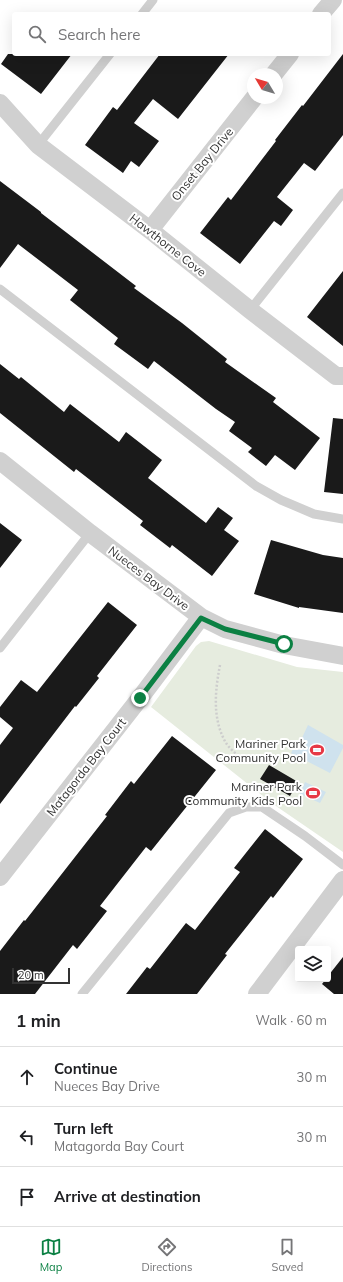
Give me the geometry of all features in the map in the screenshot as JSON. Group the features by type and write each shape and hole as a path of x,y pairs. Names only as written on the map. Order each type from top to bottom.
{"street":[{"path":"323,12 332,0"},
{"path":"279,68 288,56"},
{"name":"Hawthorne Cove","path":"0,103 38,145 150,230 336,376 343,376"},
{"name":"Onset Bay Drive","path":"150,230 249,104"},
{"name":"Nueces Bay Drive","path":"0,461 90,533 201,618 225,629 284,644 343,656"},
{"name":"Matagorda Bay Court","path":"0,877 201,618"},
{"path":"257,994 343,880"}],"lane":[{"path":"144,12 153,0"},
{"path":"38,145 108,56"},
{"path":"250,310 343,194"},
{"path":"0,288 256,486 281,500 314,514 343,519"},
{"path":"0,648 90,533"},
{"path":"82,994 229,812 246,807 262,807 305,836 343,865"}],"path":[{"path":"220,665 216,686 215,705 220,729 226,743 242,758"}],"shaded area":[{"path":"209,641 297,667 343,672 343,852 273,804 151,707 196,646 201,642"}],"water":[{"name":"Mariner Park Community Pool","path":"308,725 343,745 343,748 330,773 291,753 297,741 301,740"},
{"name":"Mariner Park Community Kids Pool","path":"305,782 326,792 320,803 300,794"}],"building":[{"path":"8,54 12,54 12,56 70,56 41,94 1,64"},
{"path":"343,54 343,135 315,171 304,163 277,197 293,210 281,226 274,221 240,264 200,233 228,197 231,200 276,141 275,140"},
{"path":"158,56 227,56 178,119 153,99 134,123 159,141 139,167 131,161 123,173 85,145 113,107 117,110"},
{"path":"0,181 136,286 134,288 182,323 227,359 225,362 276,398 273,402 320,438 295,470 275,455 266,466 248,452 252,448 229,431 235,422 154,361 148,369 114,344 118,338 70,300 78,290 18,244 0,268"},
{"path":"343,271 343,346 307,317"},
{"path":"0,364 19,379 21,377 64,412 70,404 119,442 126,432 162,460 148,478 206,523 218,507 233,518 224,530 239,541 212,576 172,545 170,548 140,525 143,521 76,469 74,472 0,413"},
{"path":"333,418 343,419 343,494 324,492"},
{"path":"0,523 22,540 0,568"},
{"path":"271,540 323,555 343,558 343,613 299,608 254,594"},
{"path":"108,602 137,625 97,676 99,678 76,707 75,706 0,804 0,745 13,728 0,717 0,707 21,680 37,692"},
{"path":"172,736 216,770 151,851 146,847 100,906 107,911 77,949 73,945 35,994 0,994 0,951 107,816 105,815 131,781 134,784"},
{"path":"269,765 298,782 290,796 260,779"},
{"path":"265,829 303,859 273,898 271,896 225,954 227,955 197,994 126,994 147,967 150,969 186,923 195,930 240,872 234,868"},
{"path":"343,957 343,994 334,994 322,984 324,982 331,982 331,972"}],"place":[{"name":"Mariner Park Community Pool","path":"317,750"},
{"name":"Mariner Park Community Kids Pool","path":"313,793"}],"route":[{"path":"140,698 201,618 225,629 284,644"}]}
